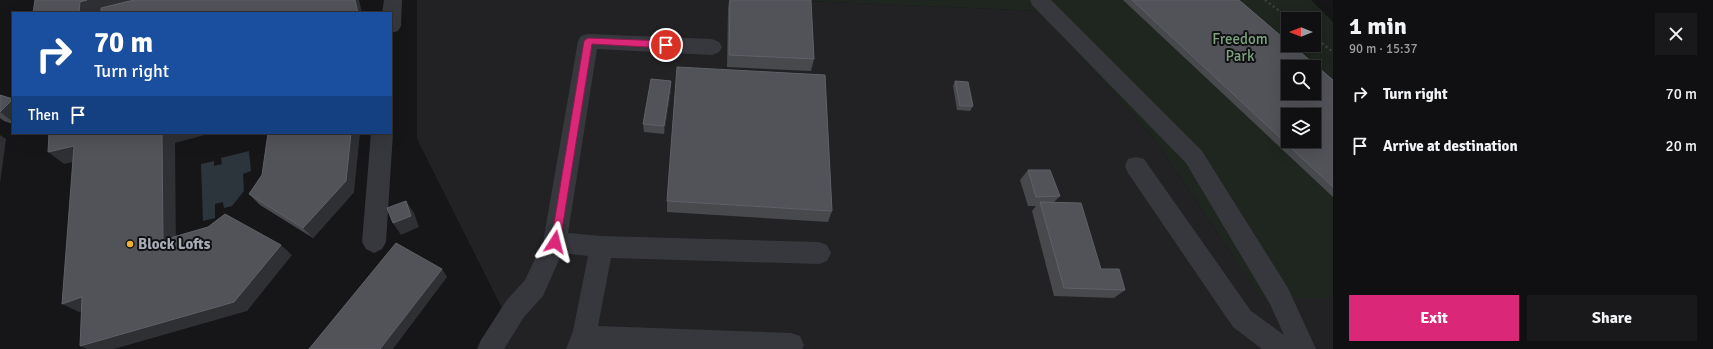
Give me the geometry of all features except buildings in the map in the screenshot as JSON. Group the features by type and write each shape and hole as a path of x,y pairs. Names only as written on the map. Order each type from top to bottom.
{"street":[{"path":"392,13 393,0"},
{"path":"1039,0 1194,157 1278,296 1303,349"},
{"path":"490,349 515,309 534,288 555,242 588,41 712,47"},
{"path":"374,242 382,134"},
{"path":"1136,166 1242,320 1282,349"},
{"path":"555,242 601,247 819,253"},
{"path":"601,247 580,343 792,345"}],"path":[{"path":"1265,0 1281,12"},
{"path":"1321,43 1333,52"}],"shaded area":[{"path":"417,0 786,0 1040,11 1154,138 1261,298 1333,298 1333,349 493,349 508,320 417,139"},
{"path":"249,151 251,171 243,174 244,191 232,206 224,208 223,202 215,204 215,218 203,221 201,164 214,161 214,166 222,164 221,158"}],"green space":[{"name":"Freedom Park","path":"786,0 1311,0 1333,22 1333,298 1261,298 1154,138 1040,11"}],"place":[{"name":"Block Lofts","path":"130,244"}],"route":[{"path":"555,242 588,41 666,45"}]}
